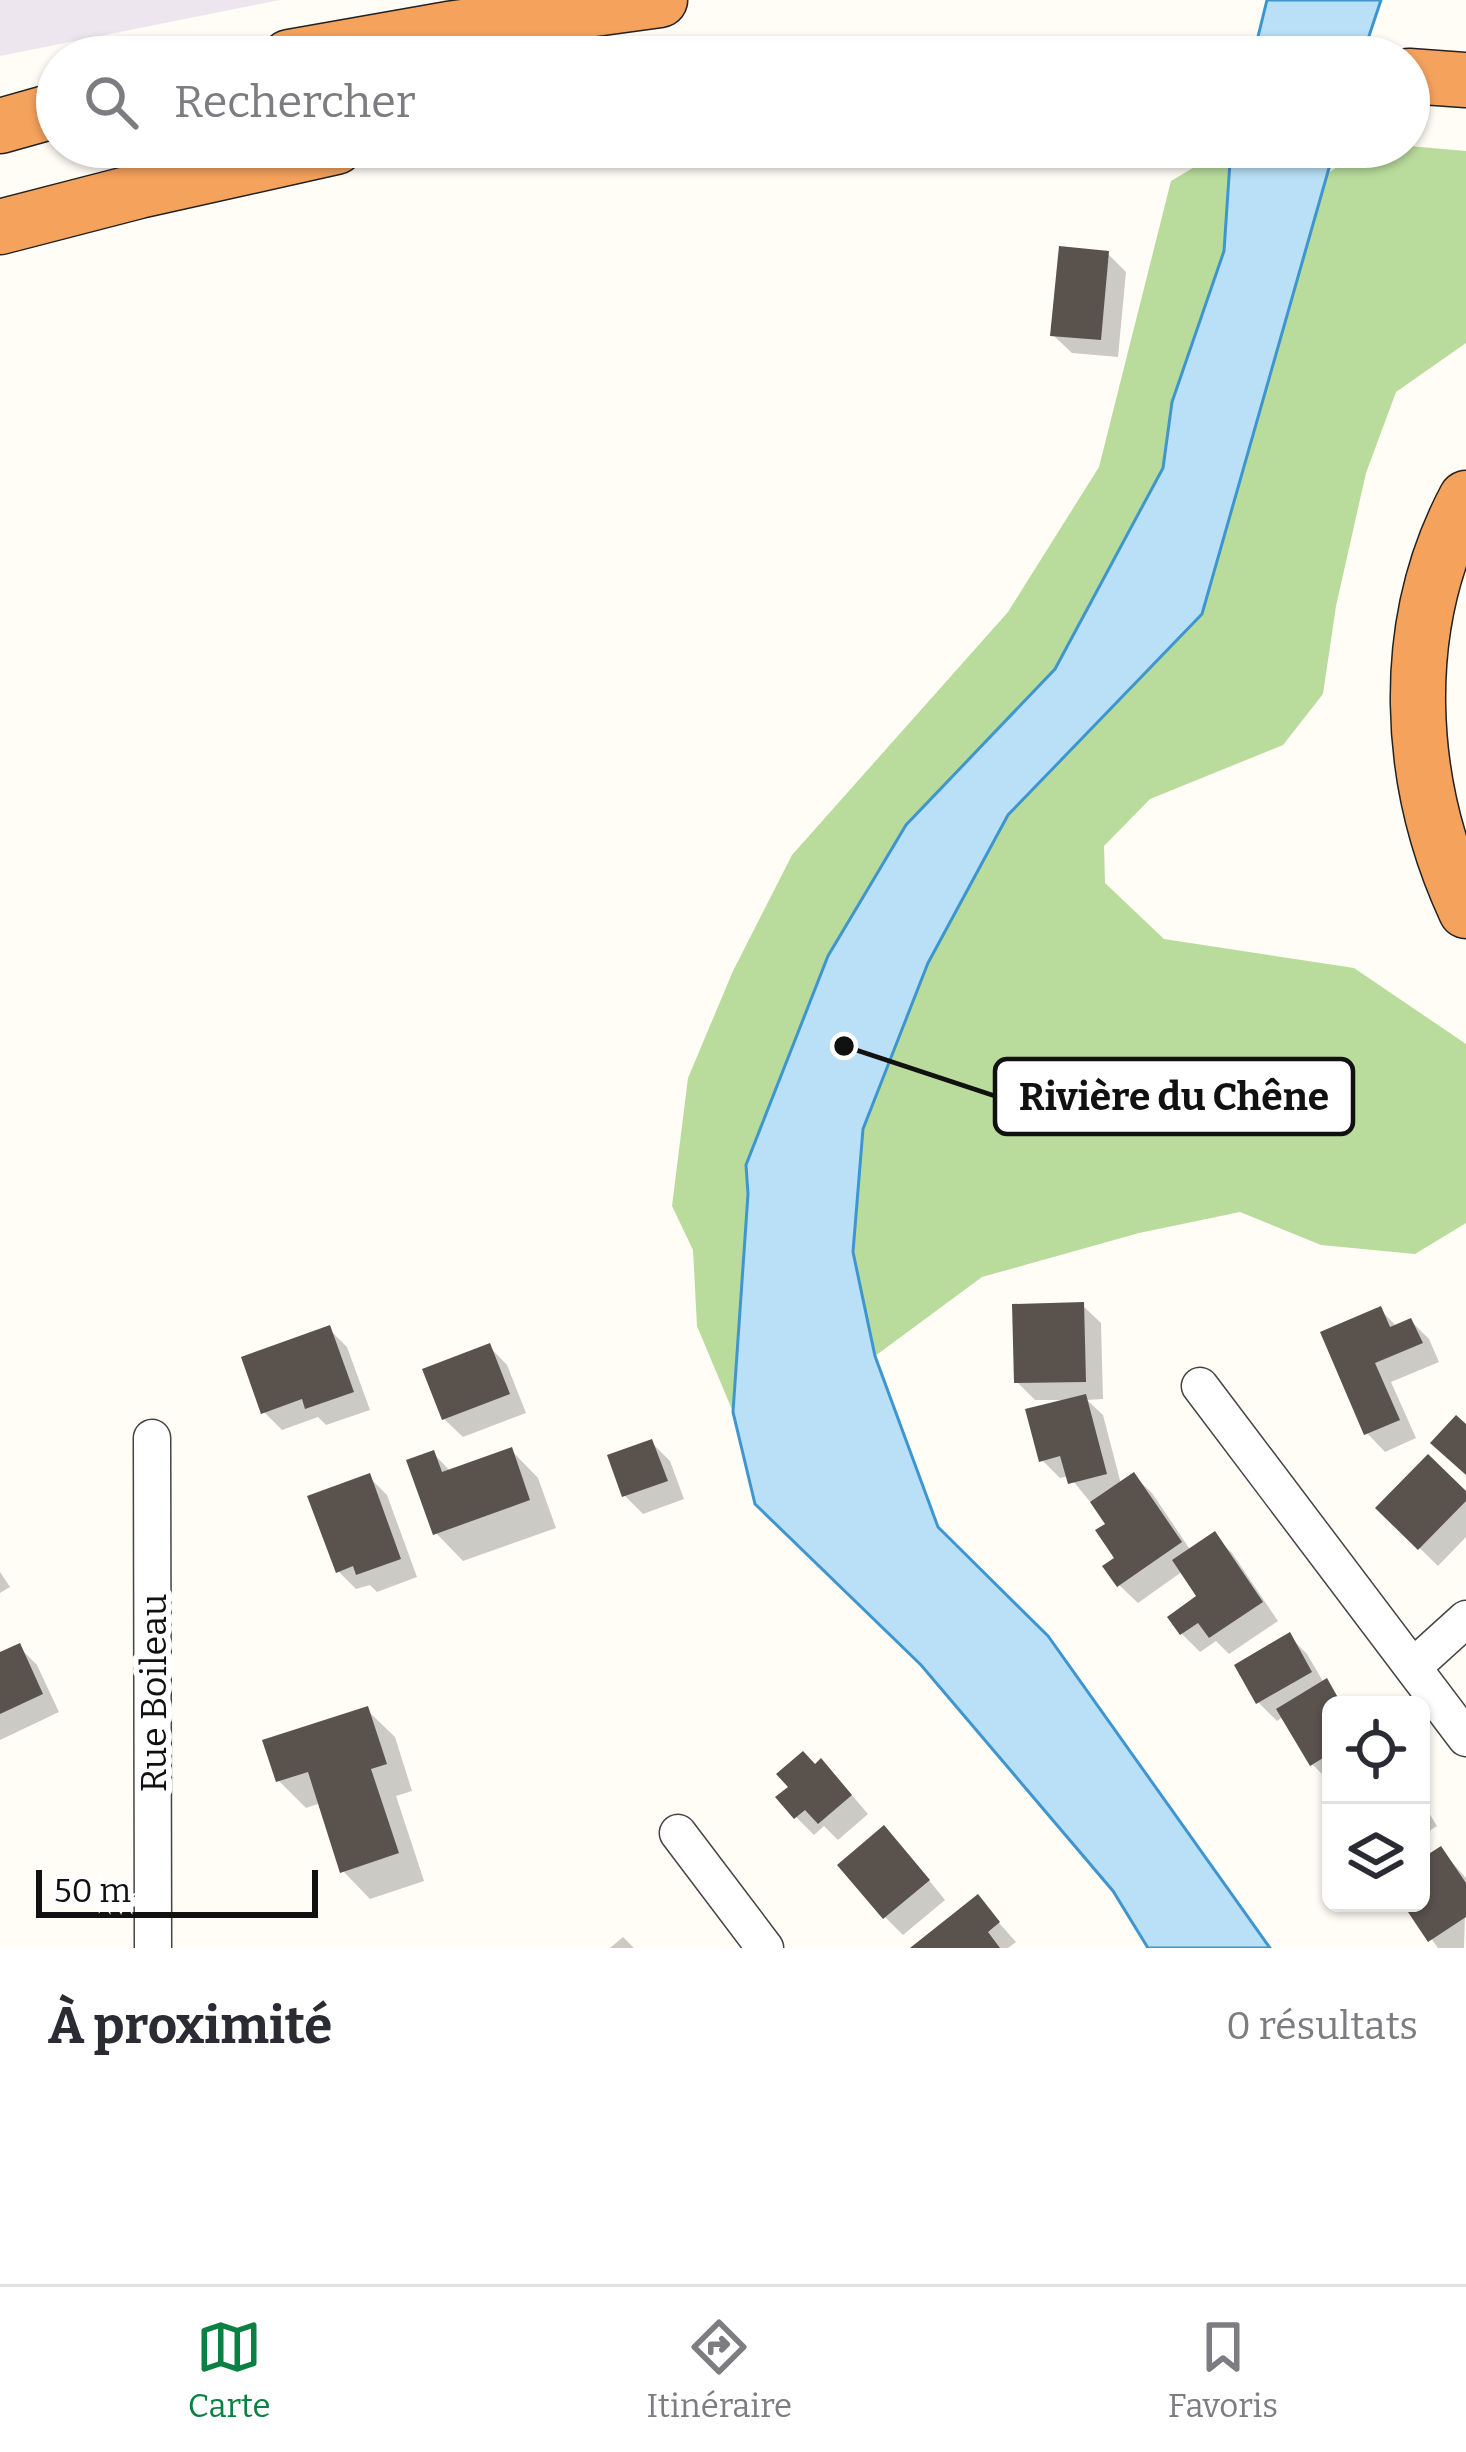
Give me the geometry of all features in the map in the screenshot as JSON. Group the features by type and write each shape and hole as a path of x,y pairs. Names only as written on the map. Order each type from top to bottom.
{"highway":[{"path":"404,36 660,0"},
{"path":"1430,77 1466,80"},
{"path":"0,126 36,116"},
{"path":"0,227 240,168"},
{"path":"1466,498 1435,576 1426,616 1419,657 1418,719 1436,831 1466,911"}],"street":[{"path":"1200,1386 1466,1738"},
{"name":"Rue Boileau","path":"152,1438 153,1948"},
{"path":"1413,1667 1466,1619"},
{"path":"678,1833 765,1948"}],"shaded area":[{"path":"0,0 280,0 100,36 36,36 36,49 0,56"}],"green space":[{"path":"1430,148 1466,151 1466,343 1396,392 1366,473 1336,606 1323,694 1283,745 1150,799 1104,846 1105,883 1164,939 1354,968 1466,1044 1466,1223 1415,1254 1321,1245 1240,1212 1139,1233 982,1277 875,1356 853,1252 863,1129 928,963 1008,815 1202,614 1328,173 1336,168 1430,168"},
{"path":"1193,168 1230,168 1224,251 1172,402 1163,468 1055,669 906,825 746,1165 733,1412 697,1326 693,1250 672,1206 688,1078 733,971 792,855 1008,612 1099,467 1171,181"}],"water":[{"path":"1267,0 1381,0 1369,36 1258,36"},
{"path":"1230,168 1329,168 1202,614 1008,815 928,963 863,1129 853,1252 875,1356 938,1527 1048,1636 1270,1948 1148,1948 1113,1891 921,1665 755,1504 733,1412 746,1165 828,956 906,825 1055,669 1163,468 1172,402 1224,251"}],"building":[{"path":"1059,246 1109,251 1101,340 1050,336"},
{"path":"1084,1302 1086,1382 1014,1383 1012,1304"},
{"path":"1381,1306 1390,1327 1411,1318 1423,1343 1375,1363 1400,1420 1364,1435 1320,1332"},
{"path":"330,1325 354,1392 305,1409 302,1399 261,1414 241,1357"},
{"path":"490,1343 510,1394 442,1420 422,1369"},
{"path":"1086,1394 1107,1474 1068,1484 1060,1456 1039,1462 1025,1409"},
{"path":"1456,1415 1466,1424 1466,1475 1430,1443"},
{"path":"652,1439 668,1481 622,1497 607,1455"},
{"path":"512,1447 530,1500 433,1535 406,1460 434,1450 442,1472"},
{"path":"1428,1454 1466,1491 1466,1501 1418,1550 1375,1508"},
{"path":"1134,1472 1182,1542 1117,1587 1102,1566 1114,1558 1095,1530 1105,1524 1090,1502"},
{"path":"370,1473 401,1559 356,1575 353,1566 336,1573 307,1496"},
{"path":"1215,1531 1263,1602 1209,1638 1198,1623 1180,1635 1167,1617 1196,1596 1172,1560"},
{"path":"1290,1632 1312,1672 1256,1704 1234,1665"},
{"path":"20,1643 43,1694 0,1714 0,1652"},
{"path":"1327,1678 1337,1696 1322,1696 1322,1759 1310,1766 1276,1709"},
{"path":"368,1706 387,1764 371,1769 399,1853 340,1873 308,1772 276,1782 262,1740"},
{"path":"803,1751 815,1764 821,1758 852,1795 818,1824 805,1810 794,1819 775,1797 788,1787 776,1774"},
{"path":"884,1825 930,1880 883,1919 837,1865"},
{"path":"1441,1846 1466,1883 1466,1917 1428,1942 1408,1912 1430,1912 1430,1853"},
{"path":"978,1894 1000,1922 988,1932 1000,1948 910,1948"}],"place":[{"name":"Rivière du Chêne","path":"844,1046"}]}
